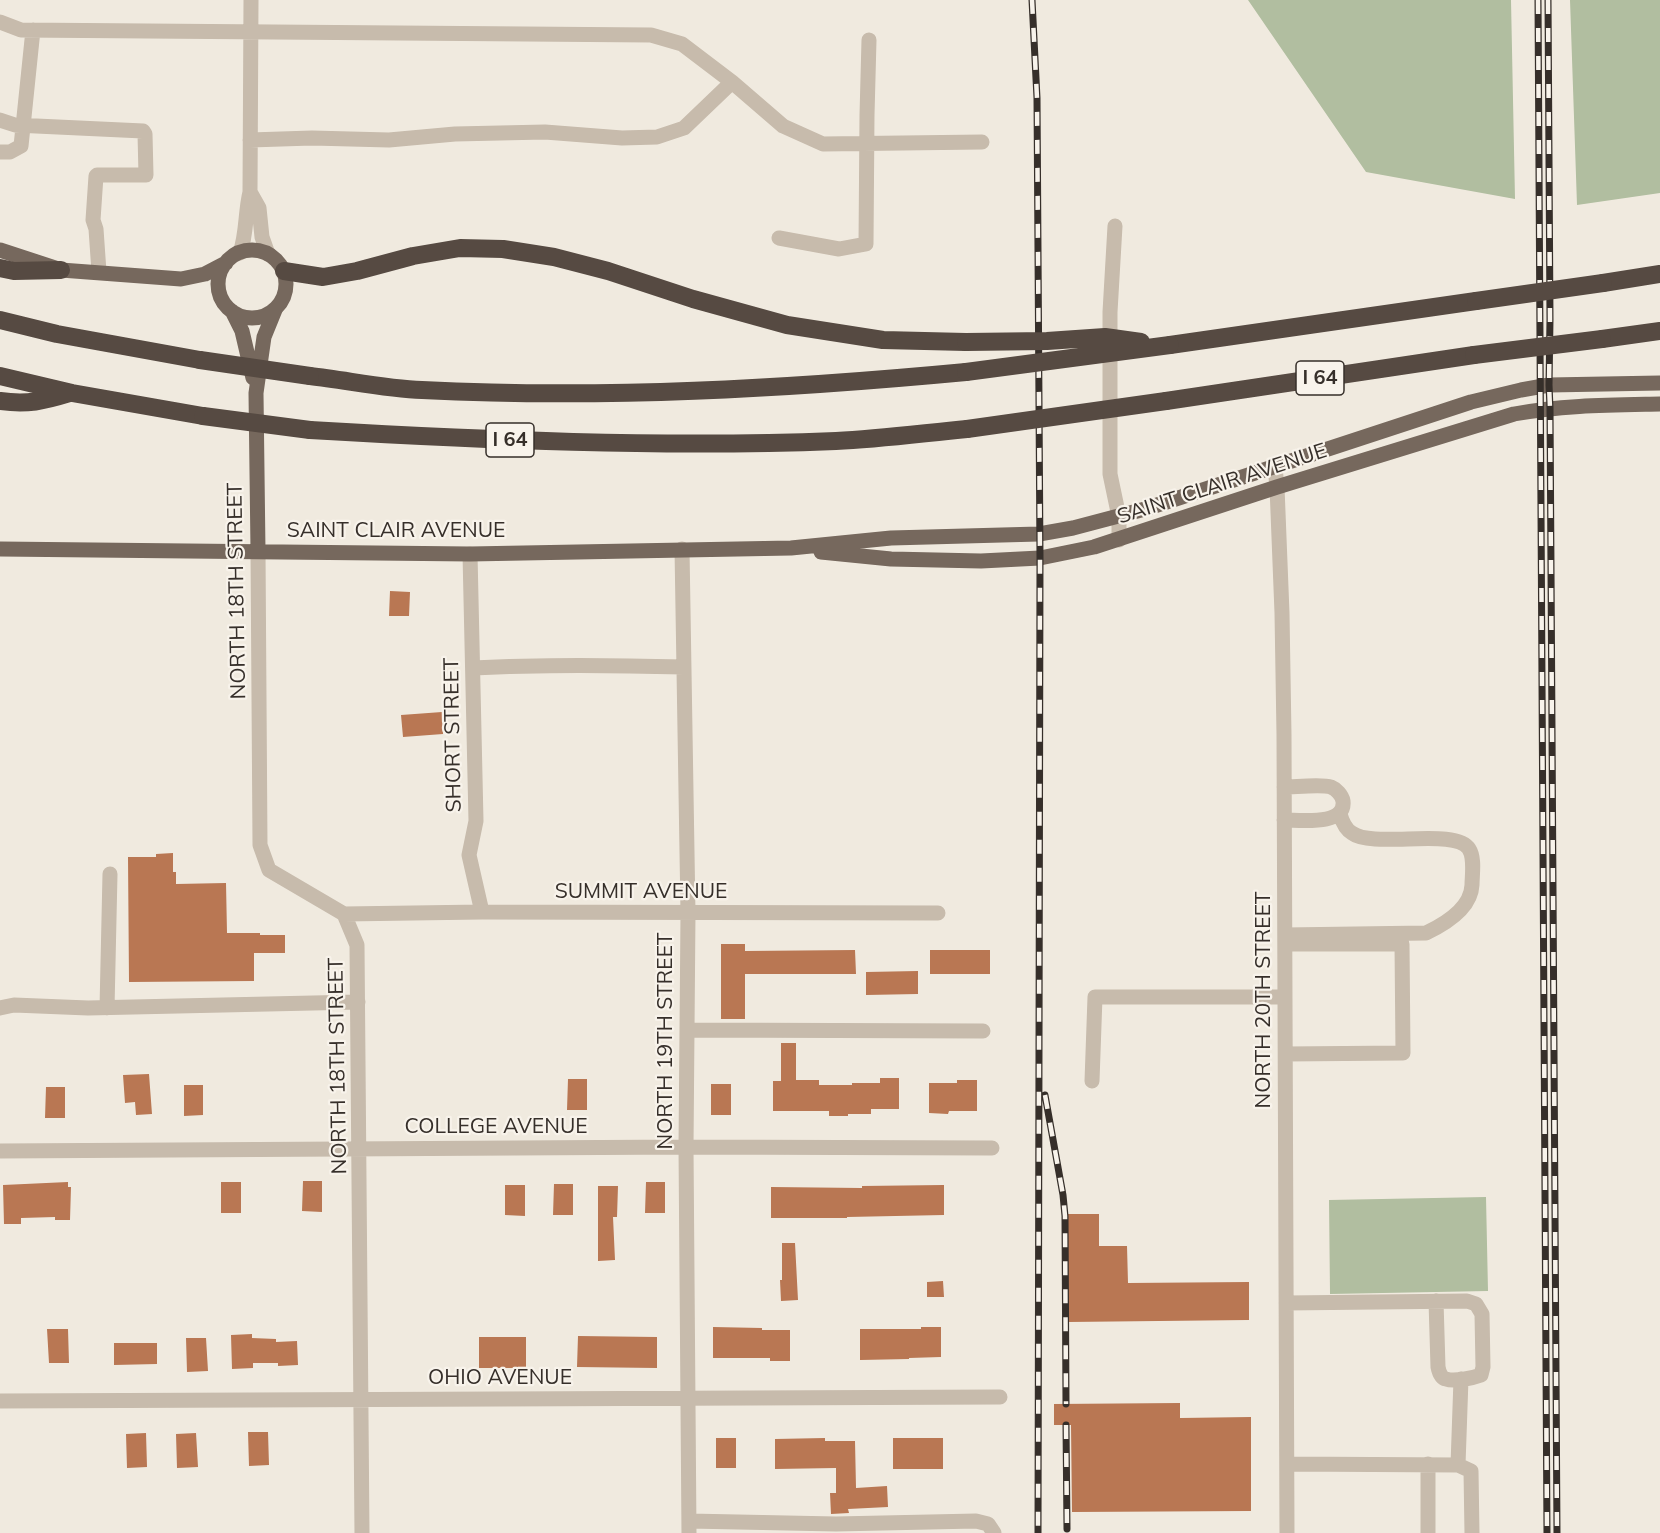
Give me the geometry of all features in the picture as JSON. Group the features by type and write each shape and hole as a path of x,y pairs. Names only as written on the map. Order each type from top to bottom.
{"highway":[{"path":"284,271 322,277 357,271 412,256 460,248 502,249 554,257 608,271 693,300 787,325 883,340 966,342 1105,338 1170,345"},
{"path":"0,268 14,271 62,270"},
{"name":"I 64","path":"0,320 57,334 200,360 420,390 655,393 863,382 966,372 1660,274"},
{"name":"I 64","path":"0,376 72,393 203,416 310,430 572,443 711,444 838,441 967,429 1474,355 1660,331"},
{"path":"0,401 19,404 44,401 72,393"}],"main road":[{"path":"0,250 62,270 181,279 205,274 240,253 257,250 268,254 280,264 284,271 286,289 284,297 275,310 257,318 248,318 232,311 221,297 219,288 219,279 226,263"},
{"name":"NORTH 18TH STREET","path":"258,551 256,393 264,337 275,310"},
{"name":"NORTH 18TH STREET","path":"232,311 242,331 256,393"},
{"name":"SAINT CLAIR AVENUE","path":"0,549 471,554 791,548 891,538 1039,534 1119,517 1471,402 1549,385 1660,383"},
{"name":"SAINT CLAIR AVENUE","path":"791,548 891,559 981,561 1040,558 1119,540 1277,487 1514,414 1571,406 1660,404"}],"street":[{"path":"240,253 244,242 246,207 250,192 251,0"},
{"path":"0,22 21,30 651,35 682,44 732,82 783,126 823,144 982,142"},
{"path":"0,152 10,152 21,146 33,30"},
{"path":"779,238 839,249 866,244 869,40"},
{"path":"250,140 312,138 389,140 435,135 545,132 622,138 657,136 684,128 732,82"},
{"path":"0,120 15,125 143,131 145,134 146,175 96,176 93,220 96,229 99,272"},
{"path":"250,192 259,208 262,237 268,254"},
{"path":"1115,226 1110,312 1110,474 1119,517 1119,540"},
{"name":"NORTH 20TH STREET","path":"1275,467 1282,614 1284,787 1287,1533"},
{"name":"NORTH 19TH STREET","path":"682,549 688,913 686,1147 689,1527"},
{"name":"NORTH 18TH STREET","path":"258,551 261,845 269,870 344,914 357,945 362,1533"},
{"name":"SHORT STREET","path":"471,554 476,821 469,855 482,912"},
{"path":"473,668 684,667"},
{"path":"1284,787 1330,787 1337,791 1343,802 1340,814 1343,824 1361,838 1457,841 1466,845 1470,850 1472,868 1472,894 1465,905 1440,927 1426,933 1285,939"},
{"path":"1284,820 1330,819 1340,814"},
{"path":"107,1008 110,874"},
{"name":"SUMMIT AVENUE","path":"344,914 938,913"},
{"path":"1285,939 1402,944 1403,1042 1403,1053 1286,1054"},
{"path":"1092,1081 1095,997 1285,997"},
{"path":"0,1008 14,1005 107,1008 358,1002"},
{"path":"687,1030 983,1031"},
{"name":"COLLEGE AVENUE","path":"0,1150 992,1148"},
{"path":"1286,1303 1436,1301 1467,1301 1476,1304 1482,1314 1483,1367 1481,1375 1473,1379 1446,1379 1441,1375 1438,1367 1436,1301"},
{"path":"1458,1465 1461,1379"},
{"name":"OHIO AVENUE","path":"0,1401 1000,1397"},
{"path":"1287,1464 1458,1465 1471,1471 1472,1533"},
{"path":"1428,1464 1428,1533"},
{"path":"689,1527 836,1524 879,1528 976,1521 988,1524 994,1533"}],"green space":[{"path":"1248,0 1511,0 1515,199 1366,172"},
{"path":"1570,0 1660,0 1660,193 1577,205"},
{"path":"1486,1197 1488,1291 1330,1294 1329,1200"}],"building":[{"path":"390,591 410,592 409,616 389,616"},
{"path":"442,712 443,734 403,737 401,715"},
{"path":"173,853 173,872 176,872 176,884 226,883 227,933 285,935 285,953 254,953 254,981 129,982 128,857 156,857 156,854"},
{"path":"721,944 745,944 745,951 855,950 856,974 745,974 745,1019 721,1019"},
{"path":"930,950 990,950 990,974 930,974"},
{"path":"918,971 918,994 866,995 866,972"},
{"path":"781,1043 796,1043 796,1080 819,1080 819,1085 852,1085 852,1083 880,1083 880,1078 899,1078 899,1109 871,1109 871,1114 848,1114 848,1116 829,1116 829,1111 773,1111 773,1081 781,1081"},
{"path":"149,1074 152,1114 136,1115 135,1102 125,1103 123,1075"},
{"path":"568,1079 587,1079 587,1110 567,1110"},
{"path":"957,1080 977,1080 977,1111 929,1113 929,1083 957,1083"},
{"path":"711,1084 731,1084 731,1115 711,1115"},
{"path":"184,1085 203,1085 203,1115 184,1116"},
{"path":"46,1087 65,1087 65,1118 45,1118"},
{"path":"303,1181 322,1181 322,1212 302,1211"},
{"path":"68,1182 68,1187 71,1187 70,1220 55,1220 55,1217 21,1218 21,1224 4,1224 3,1185"},
{"path":"221,1182 241,1182 241,1213 221,1213"},
{"path":"646,1182 665,1182 665,1213 645,1213"},
{"path":"554,1184 573,1184 573,1215 553,1215"},
{"path":"505,1185 525,1185 525,1216 505,1215"},
{"path":"944,1185 944,1215 771,1218 771,1187 862,1188 862,1186"},
{"path":"598,1186 618,1186 617,1217 613,1217 615,1260 598,1261"},
{"path":"1067,1214 1099,1214 1099,1246 1127,1246 1128,1283 1249,1282 1249,1320 1068,1322"},
{"path":"782,1243 795,1243 798,1300 781,1301"},
{"path":"943,1281 944,1297 927,1297 927,1282"},
{"path":"713,1327 790,1330 790,1361 770,1361 770,1358 713,1358"},
{"path":"921,1327 941,1327 941,1357 860,1360 860,1329 921,1329"},
{"path":"47,1329 68,1329 69,1363 49,1363"},
{"path":"252,1334 252,1338 276,1339 276,1342 297,1341 298,1365 278,1366 278,1363 253,1363 253,1368 232,1369 231,1335"},
{"path":"578,1336 657,1337 657,1368 577,1367"},
{"path":"479,1337 526,1337 526,1368 479,1368"},
{"path":"186,1338 206,1338 208,1371 187,1372"},
{"path":"114,1343 157,1343 157,1364 114,1365"},
{"path":"1180,1403 1180,1418 1251,1417 1251,1511 1072,1512 1071,1425 1054,1425 1054,1404"},
{"path":"248,1432 268,1432 269,1465 249,1466"},
{"path":"146,1433 147,1467 127,1468 126,1434"},
{"path":"196,1433 198,1467 177,1468 176,1434"},
{"path":"716,1438 736,1438 736,1468 716,1468"},
{"path":"825,1438 825,1441 855,1441 856,1488 887,1486 888,1507 848,1509 849,1513 831,1514 830,1493 836,1493 836,1468 775,1469 775,1439"},
{"path":"893,1438 943,1438 943,1469 893,1469"}],"railway":[{"path":"1032,0 1037,98 1040,558 1038,1533"},
{"path":"1538,0 1547,1533"},
{"path":"1548,0 1557,1533"},
{"path":"1045,1095 1065,1216 1066,1404"},
{"path":"1066,1425 1067,1529"}]}
